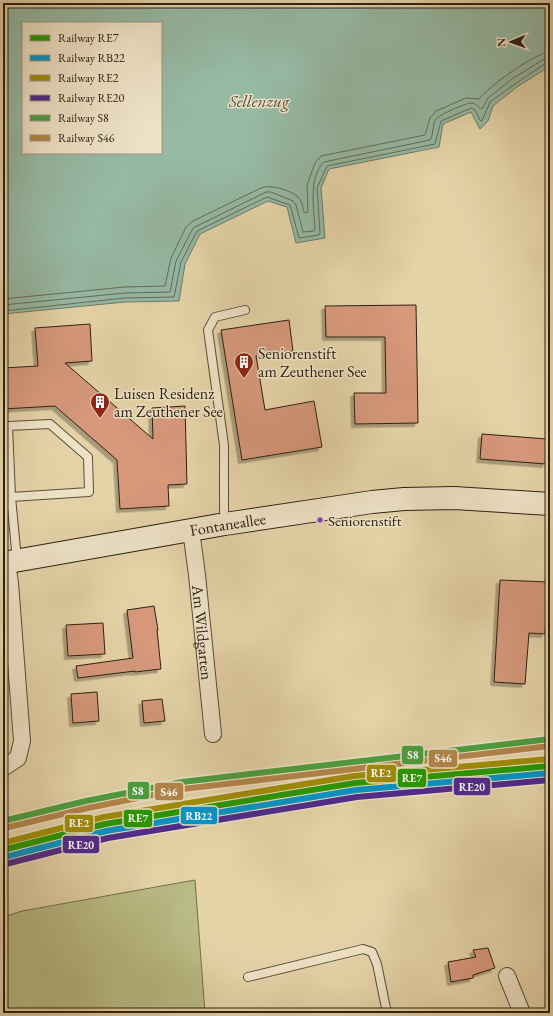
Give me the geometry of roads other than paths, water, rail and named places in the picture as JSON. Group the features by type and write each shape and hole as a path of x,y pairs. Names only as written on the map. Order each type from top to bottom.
{"main road":[{"name":"Fontaneallee","path":"9,562 225,524 372,502 404,499 454,498 550,504"}],"street":[{"name":"Am Wildgarten","path":"191,530 214,734"},
{"path":"3,768 18,758 22,741 9,562"},
{"path":"507,976 522,1013"}],"lane":[{"path":"225,524 224,446 208,330 215,317 245,310"},
{"path":"9,562 15,546 11,497 8,426 50,424 88,458 89,492 11,497"},
{"path":"248,977 363,950 372,952 377,964 387,1013"}],"water":[{"name":"Sellenzug","path":"3,3 550,3 550,66 517,87 493,106 488,121 480,129 471,112 443,124 439,147 329,169 321,188 325,238 296,243 287,207 268,201 200,234 185,264 179,301 125,302 3,314"}],"rail line":[{"name":"S8","path":"3,821 86,801 182,782 550,739"},
{"name":"S46","path":"5,828 88,808 183,789 550,746"},
{"name":"RE2","path":"3,843 104,817 354,776 549,759"},
{"name":"RE7","path":"3,850 105,824 355,783 550,766"},
{"name":"RB22","path":"5,857 106,831 356,790 550,773"},
{"name":"RE20","path":"6,864 108,838 357,797 550,780"}],"place":[{"name":"Seniorenstift am Zeuthener See","path":"244,379"},
{"name":"Luisen Residenz am Zeuthener See","path":"100,419"},
{"name":"Seniorenstift","path":"320,520"}]}
